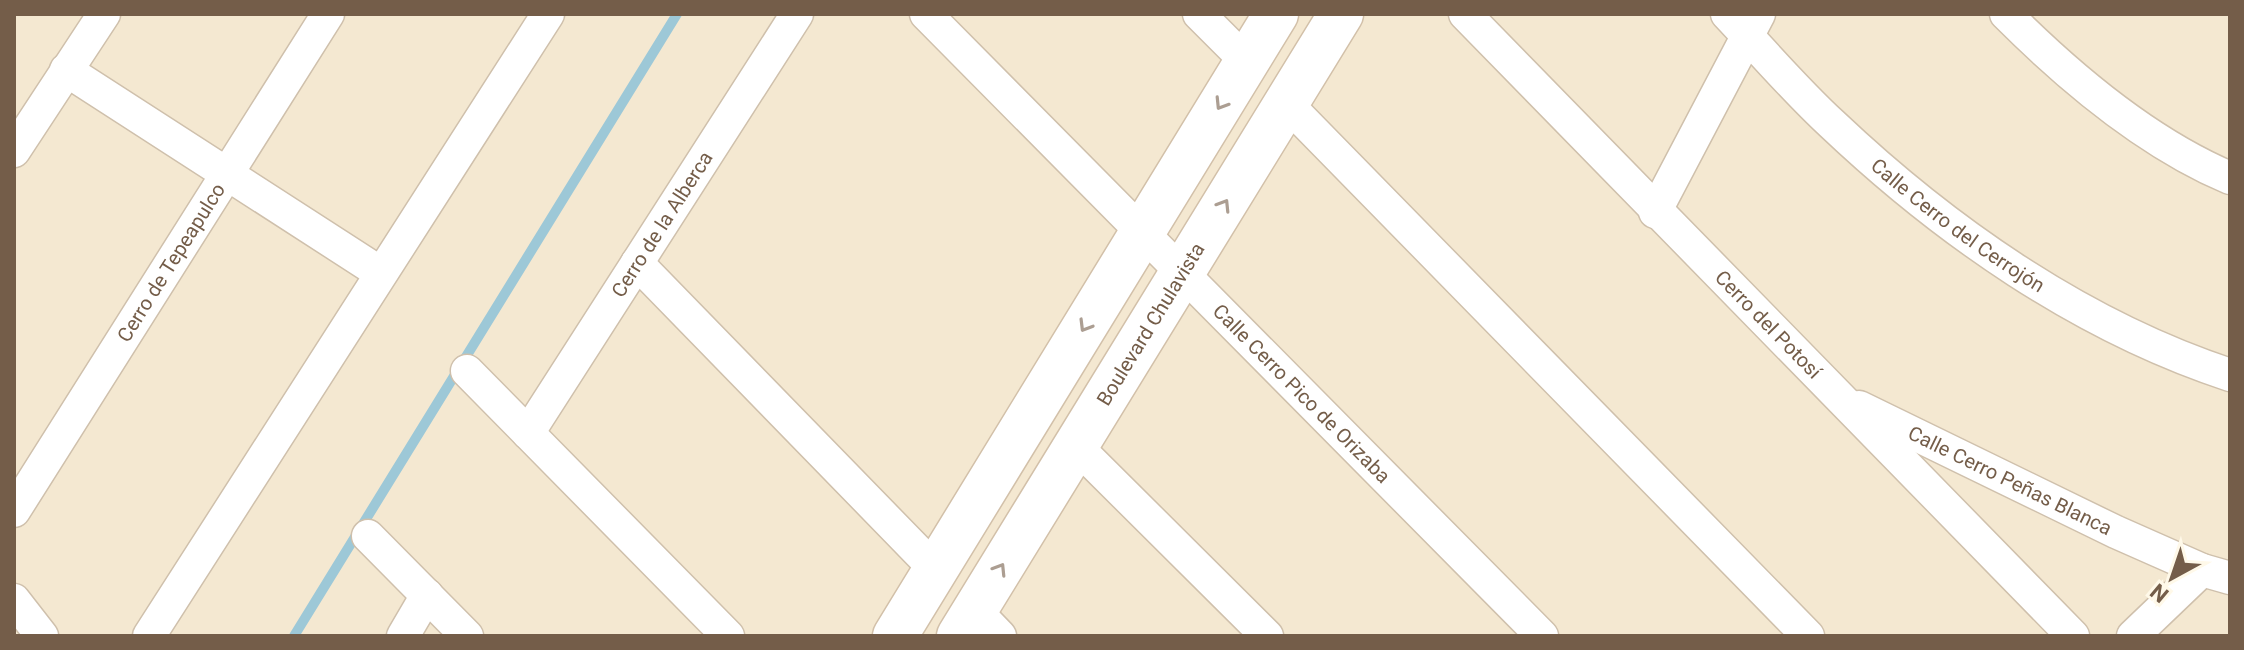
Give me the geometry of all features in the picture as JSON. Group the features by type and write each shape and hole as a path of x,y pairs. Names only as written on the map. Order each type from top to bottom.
{"main road":[{"path":"895,636 1276,14"},
{"name":"Boulevard Chulavista","path":"978,627 1076,446 1341,14"}],"street":[{"path":"14,151 104,14"},
{"name":"Cerro de Tepeapulco","path":"14,511 328,14"},
{"path":"149,636 379,272 548,14"},
{"name":"Cerro de la Alberca","path":"528,433 797,14"},
{"name":"Calle Cerro Pico de Orizaba","path":"926,14 1542,636"},
{"path":"1199,14 1247,62"},
{"name":"Cerro del Potosí","path":"1465,14 1655,212 2073,636"},
{"path":"2006,14 2038,47 2125,115 2198,165 2230,178"},
{"path":"1655,212 1745,21"},
{"name":"Calle Cerro del Cerrojón","path":"1745,21 1832,124 1940,216 2063,301 2230,375"},
{"path":"66,70 379,272"},
{"path":"1286,103 1808,636"},
{"path":"637,263 936,570"},
{"path":"467,371 728,636"},
{"name":"Calle Cerro Peñas Blanca","path":"1838,397 2102,526 2216,574"},
{"path":"1076,446 1267,636"},
{"path":"368,536 467,636"},
{"path":"2133,636 2216,574"},
{"path":"403,636 427,595"},
{"path":"14,600 42,636"}],"shaded area":[{"path":"14,14 2230,14 2230,636 14,636"}],"waterway":[{"path":"294,636 677,14"}]}
